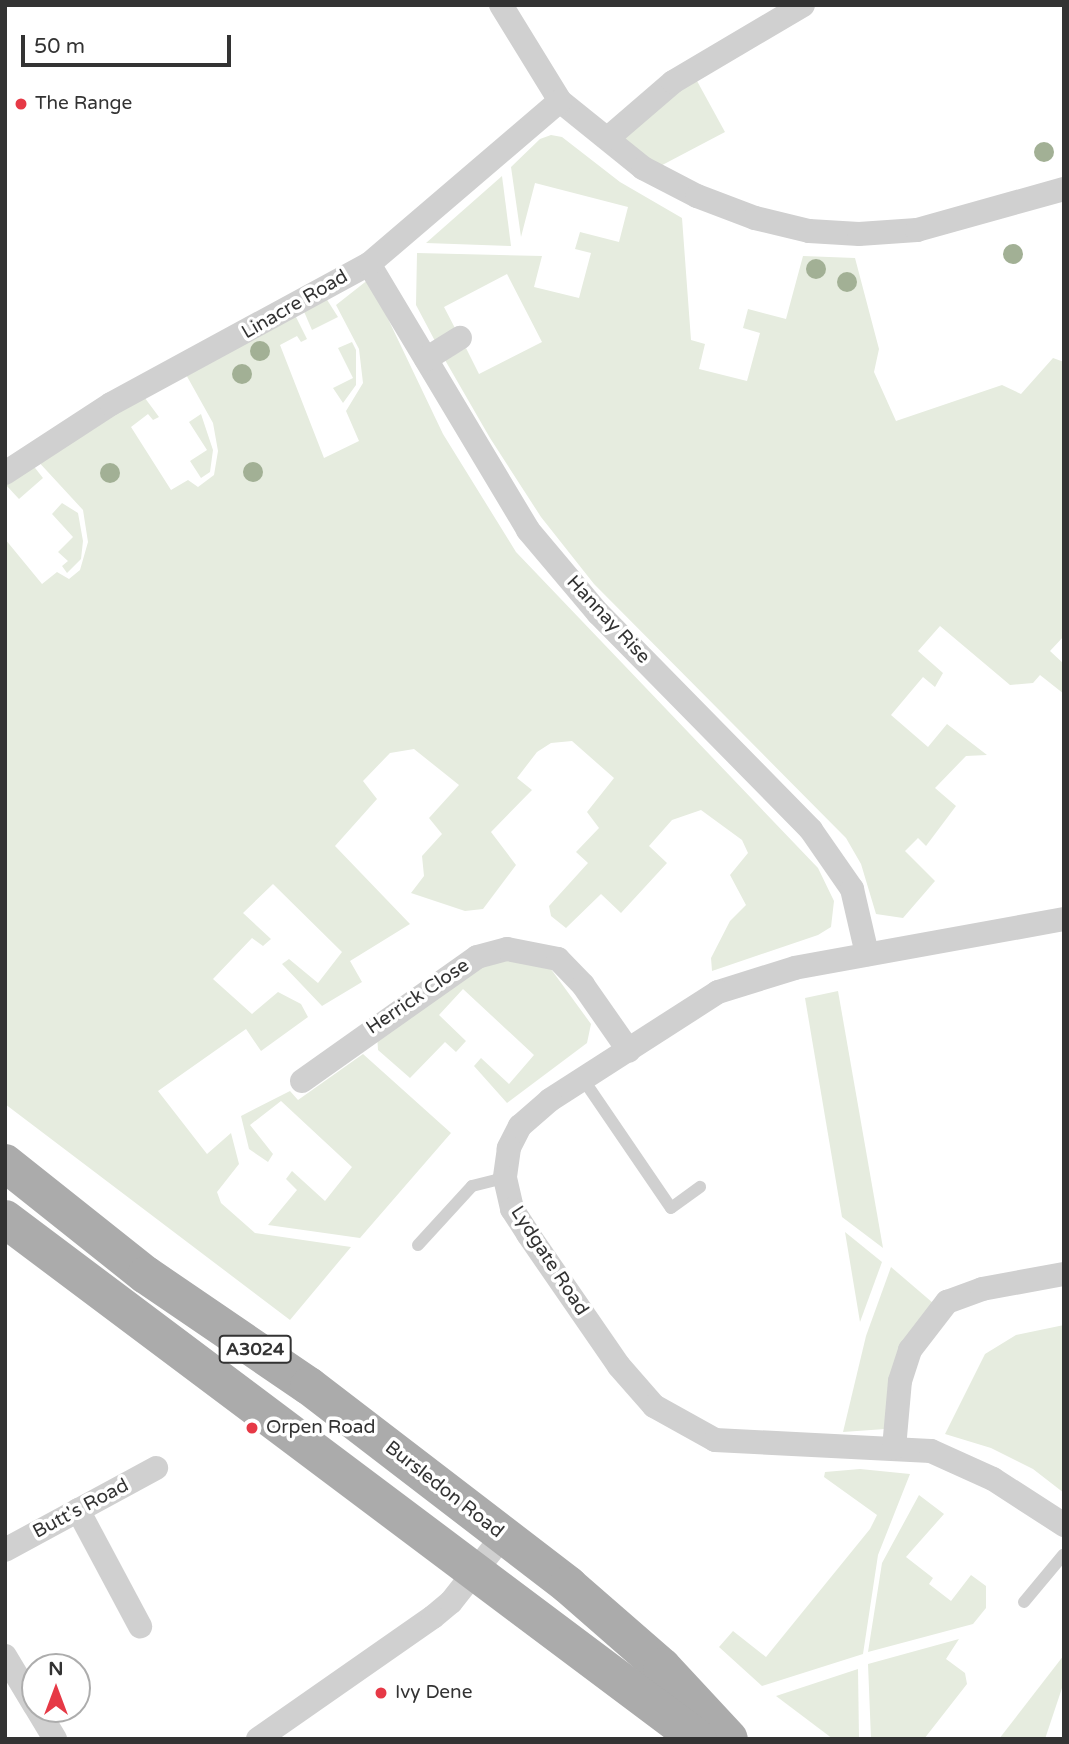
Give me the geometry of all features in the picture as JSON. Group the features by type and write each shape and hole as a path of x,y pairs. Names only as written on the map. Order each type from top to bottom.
{"main road":[{"name":"Bursledon Road","path":"5,1163 146,1275 309,1386 568,1585 662,1667 729,1739"},
{"name":"A3024","path":"5,1219 477,1571 623,1686 698,1739"}],"street":[{"path":"501,5 560,101 643,168 697,196 809,231 859,234 917,230 1064,189"},
{"path":"608,138 673,82 803,5"},
{"name":"Linacre Road","path":"5,473 111,404 369,264 560,101"},
{"name":"Hannay Rise","path":"369,264 527,530 598,613 811,831 852,889 867,954"},
{"path":"426,359 460,338"},
{"name":"Lydgate Road","path":"1064,919 867,954 757,977 718,992 583,1079 520,1126 509,1148 505,1178 512,1209 527,1234 619,1366 654,1406 715,1440 761,1445 931,1451 954,1460 1064,1525"},
{"name":"Herrick Close","path":"302,1081 477,957 507,949 558,960 583,985 629,1051"},
{"path":"894,1448 900,1381 910,1350 947,1302 982,1289 1064,1274"},
{"name":"Butt's Road","path":"5,1550 156,1468"},
{"path":"78,1510 141,1626"},
{"path":"273,1735 433,1617 477,1571 503,1536"},
{"path":"5,1656 21,1683"},
{"path":"45,1723 55,1739"}],"lane":[{"path":"583,1079 670,1208 700,1187"},
{"path":"418,1245 472,1186 505,1178"},
{"path":"1024,1602 1064,1554"}],"shaded area":[{"path":"691,70 725,132 649,172 608,139"},
{"path":"551,135 562,137 620,182 682,218 691,340 705,344 699,369 747,381 760,333 743,328 748,309 786,319 803,256 855,258 879,349 874,372 896,421 1002,385 1021,394 1053,358 1064,362 1064,636 1050,651 1064,664 1064,694 1040,675 1033,683 1010,685 940,626 918,651 943,673 935,687 923,677 891,715 928,747 947,724 987,755 966,756 935,788 956,806 926,846 918,838 905,851 935,881 903,918 876,914 861,864 846,838 594,584 541,517 490,438 445,360 466,348 479,374 542,342 507,274 444,307 456,330 435,341 416,305 417,253 542,256 534,287 579,298 591,253 575,249 580,232 619,242 628,207 535,183 521,237 511,167 540,139"},
{"path":"502,176 511,246 426,243"},
{"path":"369,279 443,434 516,552 818,868 834,901 831,927 818,935 712,971 711,958 730,921 746,905 730,875 748,853 742,840 701,810 672,820 649,846 667,863 621,913 601,894 566,928 551,916 549,906 588,863 576,852 599,828 587,812 614,778 572,741 551,743 537,752 517,778 532,790 491,832 516,865 483,909 465,911 411,893 424,876 422,856 442,834 429,818 459,785 414,749 390,753 363,781 377,799 335,846 410,924 350,961 362,982 322,1006 282,964 289,959 318,983 342,952 273,884 243,913 271,939 263,946 252,938 213,979 252,1014 278,992 301,1004 308,1017 261,1051 246,1029 158,1091 207,1154 231,1133 239,1164 217,1192 221,1203 255,1233 351,1247 290,1320 5,1104 5,539 42,584 57,572 69,579 80,570 88,542 83,510 35,458 142,394 159,417 153,420 148,414 131,427 171,490 188,480 198,487 214,475 218,451 213,423 184,371 295,315 307,339 301,342 297,336 280,345 324,458 359,441 346,411 363,383 359,349 336,305"},
{"path":"324,295 338,317 312,330 302,307"},
{"path":"352,342 356,350 356,385 343,403 333,388 353,378 338,348"},
{"path":"201,414 213,450 210,472 201,478 190,461 207,450 189,422"},
{"path":"28,459 43,478 19,499 5,484"},
{"path":"62,503 78,513 83,541 81,559 67,573 62,566 68,561 58,552 73,537 52,514"},
{"path":"508,955 548,965 591,1024 587,1043 507,1103 474,1066 481,1058 509,1084 534,1055 463,989 439,1015 466,1041 456,1052 445,1042 410,1078 378,1050 377,1035 478,963"},
{"path":"838,991 883,1248 842,1217 805,998"},
{"path":"363,1054 451,1133 360,1238 268,1225 297,1190 286,1179 292,1171 325,1201 352,1167 281,1101 250,1125 273,1154 268,1162 249,1149 241,1116 290,1091 298,1100"},
{"path":"845,1232 882,1262 860,1322"},
{"path":"891,1267 933,1303 885,1429 843,1432 866,1336"},
{"path":"1064,1325 1064,1493 1033,1469 991,1448 945,1434 985,1354 1016,1335"},
{"path":"860,1469 910,1474 878,1555 863,1654 762,1686 719,1647 733,1631 766,1657 870,1529 877,1515 824,1477 825,1472"},
{"path":"919,1495 944,1514 906,1557 933,1578 929,1584 951,1601 971,1575 986,1586 986,1608 973,1624 868,1652 882,1563"},
{"path":"959,1639 946,1659 965,1673 967,1684 924,1739 871,1739 868,1664"},
{"path":"1064,1655 1064,1682 1045,1739 999,1739"},
{"path":"858,1669 859,1739 833,1739 776,1696"}],"place":[{"name":"The Range","path":"21,104"},
{"name":"Orpen Road","path":"252,1428"},
{"name":"Ivy Dene","path":"381,1693"}]}
